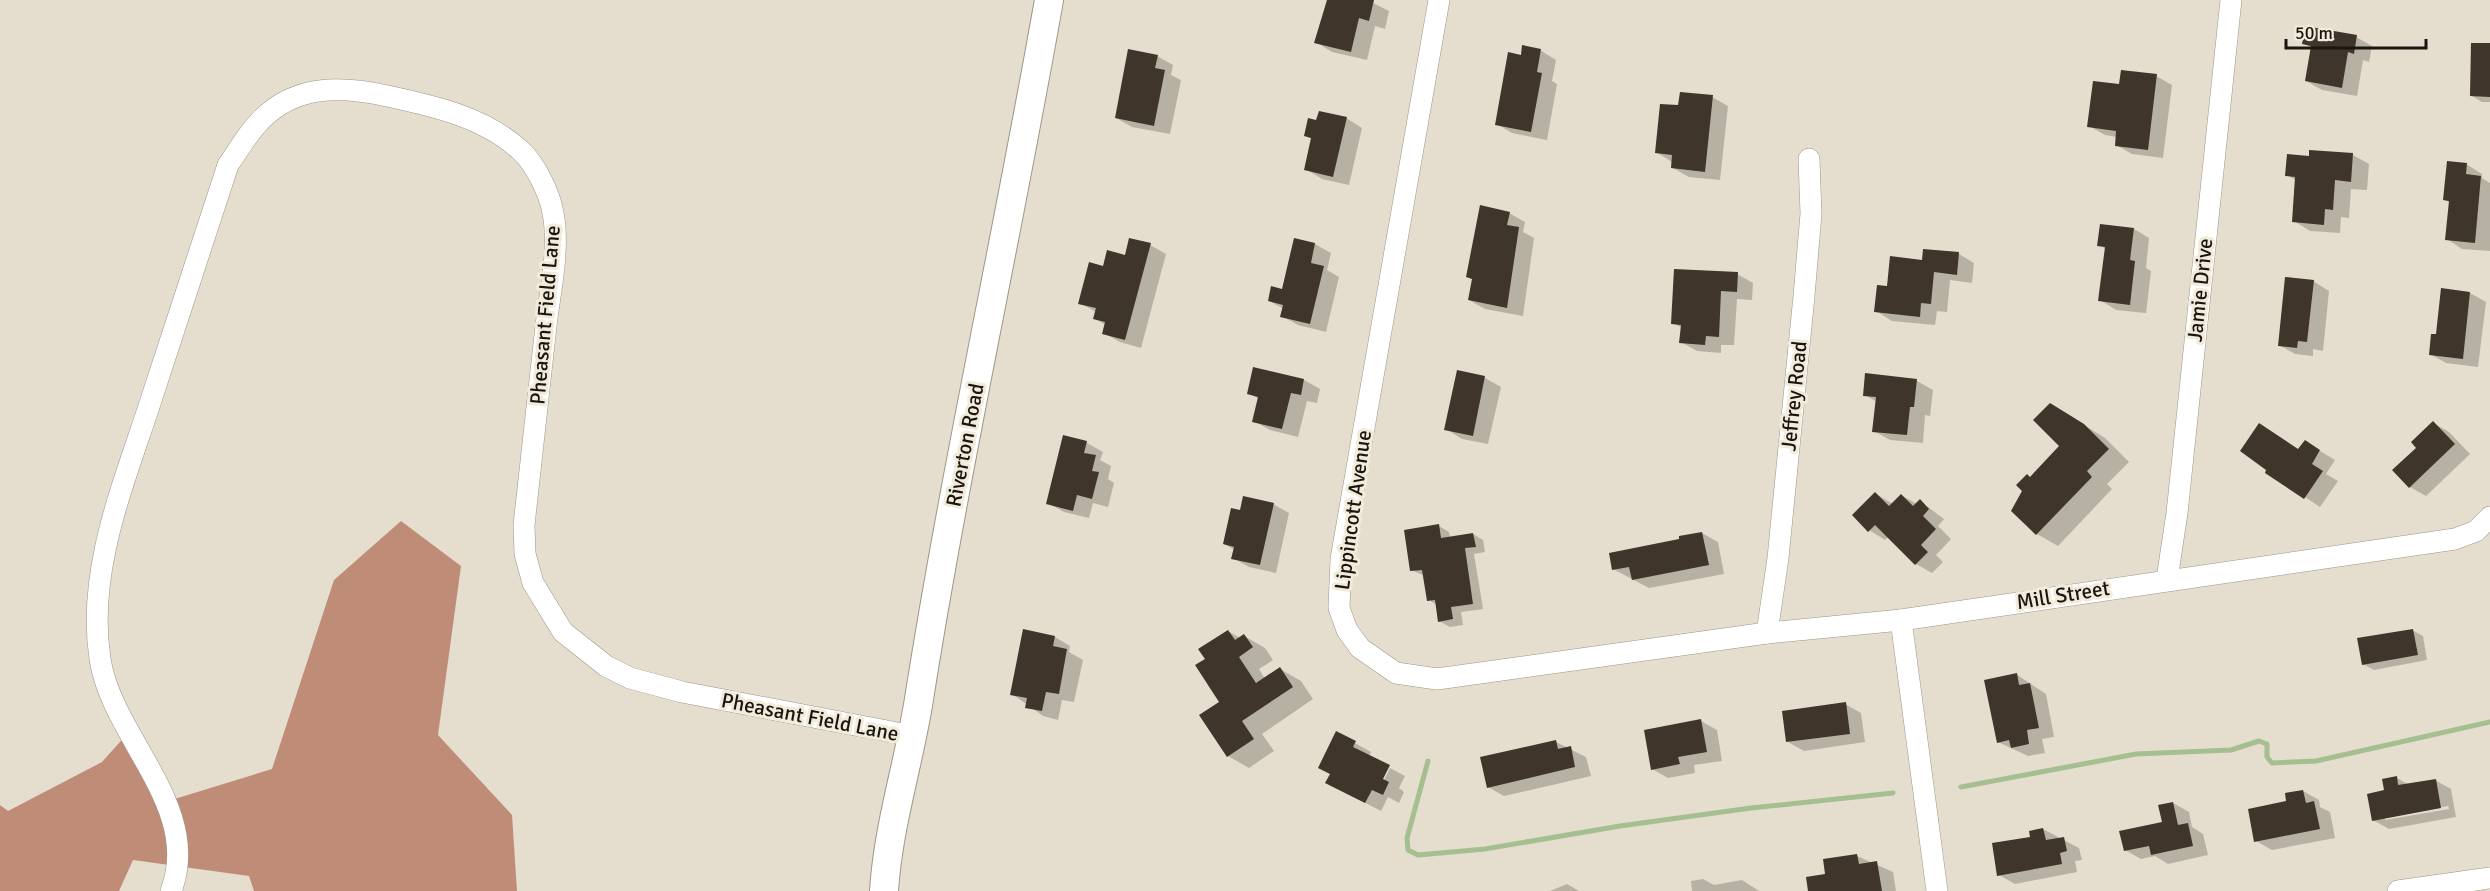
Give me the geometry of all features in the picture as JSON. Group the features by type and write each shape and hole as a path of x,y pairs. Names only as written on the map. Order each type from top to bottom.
{"main road":[{"name":"Riverton Road","path":"884,891 886,863 913,736 939,579 1049,0"}],"street":[{"name":"Lippincott Avenue","path":"1439,0 1341,559 1340,608 1347,630 1360,648 1396,673 1437,679 1767,633 1901,620"},
{"name":"Jamie Drive","path":"2167,579 2177,513 2230,0"},
{"name":"Pheasant Field Lane","path":"171,891 176,878 176,829 167,804 116,710 100,660 96,609 109,530 228,165 260,121 281,104 305,93 330,88 355,89 430,105 478,123 521,150 548,192 554,216 553,265 524,525 525,554 533,583 563,632 606,666 630,678 682,692 913,736"},
{"name":"Jeffrey Road","path":"1767,633 1778,558 1805,284 1811,214 1809,159"},
{"name":"Mill Street","path":"1901,620 2167,579 2455,539 2476,531 2490,518"},
{"path":"1901,620 1937,891"},
{"path":"2398,891 2490,878"}],"shaded area":[{"path":"401,521 461,566 438,735 512,815 517,891 254,891 249,876 133,860 119,891 0,891 0,805 8,811 102,762 128,733 168,801 272,769 334,580"}],"building":[{"path":"1327,0 1374,0 1369,21 1359,18 1351,52 1314,43"},
{"path":"2305,26 2357,35 2354,54 2348,52 2342,88 2305,81 2311,46 2302,44"},
{"path":"2471,43 2490,43 2490,97 2470,96"},
{"path":"1522,45 1541,49 1537,72 1542,73 1531,132 1495,125 1508,52 1521,55"},
{"path":"1128,49 1158,55 1155,68 1165,70 1154,126 1115,118"},
{"path":"2121,70 2157,74 2148,150 2115,146 2116,131 2087,127 2093,81 2119,84"},
{"path":"1680,92 1713,95 1705,172 1671,168 1672,155 1655,153 1660,104 1678,105"},
{"path":"1319,111 1347,117 1333,177 1304,170 1311,138 1304,136 1308,118 1316,120"},
{"path":"2309,150 2353,153 2351,182 2335,180 2333,210 2325,209 2324,225 2292,222 2295,177 2285,176 2287,154 2309,156"},
{"path":"2447,161 2467,163 2466,174 2481,176 2475,243 2445,240 2449,201 2443,200"},
{"path":"1480,205 1510,212 1507,225 1519,227 1507,308 1468,300 1472,279 1466,277"},
{"path":"2100,224 2134,228 2130,260 2135,261 2130,305 2098,301 2105,247 2097,246"},
{"path":"1129,238 1151,243 1125,340 1102,334 1105,322 1093,319 1096,308 1078,304 1089,262 1103,266 1107,250 1125,255"},
{"path":"1294,238 1315,243 1311,263 1324,266 1310,324 1280,317 1283,305 1268,301 1271,286 1282,289"},
{"path":"1923,249 1959,252 1957,275 1934,272 1931,304 1921,303 1920,317 1874,312 1877,285 1887,286 1890,256 1922,260"},
{"path":"1674,269 1738,272 1737,292 1721,291 1719,337 1706,336 1705,345 1679,343 1681,325 1671,324"},
{"path":"2285,277 2314,280 2307,342 2298,341 2297,348 2278,346"},
{"path":"2441,288 2470,292 2463,359 2429,355 2431,334 2436,334"},
{"path":"1253,367 1304,379 1301,395 1291,393 1282,429 1252,422 1258,397 1247,394"},
{"path":"1457,370 1485,376 1473,436 1444,430"},
{"path":"1865,373 1917,379 1914,407 1910,407 1907,435 1872,432 1876,397 1863,396"},
{"path":"2050,403 2084,424 2109,449 2087,471 2092,477 2036,535 2011,511 2022,491 2016,485 2027,474 2030,477 2059,446 2033,420"},
{"path":"2433,421 2455,444 2409,488 2392,470 2416,448 2411,442"},
{"path":"2259,423 2298,449 2305,440 2320,450 2312,464 2323,471 2304,499 2265,473 2266,470 2240,451"},
{"path":"1063,435 1087,441 1084,453 1096,455 1092,471 1099,472 1092,499 1077,495 1073,511 1046,504"},
{"path":"1875,492 1889,506 1901,494 1913,506 1920,499 1929,509 1923,516 1936,529 1921,545 1928,552 1915,565 1875,525 1868,532 1852,515"},
{"path":"1243,496 1274,503 1260,565 1231,559 1234,547 1223,544 1231,508 1240,510"},
{"path":"1439,524 1441,538 1473,533 1476,547 1465,548 1473,604 1451,607 1453,619 1438,622 1435,600 1427,601 1422,570 1410,571 1404,530"},
{"path":"1702,532 1709,565 1632,580 1629,567 1612,570 1609,553"},
{"path":"1023,629 1055,636 1053,646 1067,649 1059,694 1046,692 1042,711 1025,708 1027,698 1010,695"},
{"path":"2413,629 2418,655 2362,665 2357,638"},
{"path":"1228,630 1235,640 1244,634 1253,647 1239,657 1256,683 1280,667 1293,687 1242,721 1254,739 1227,757 1199,715 1219,702 1195,665 1205,659 1198,649"},
{"path":"2017,673 2019,685 2030,683 2039,728 2027,730 2029,744 2011,748 2009,740 1997,743 1984,680"},
{"path":"1846,702 1850,734 1786,742 1782,711"},
{"path":"1701,719 1707,752 1678,757 1680,764 1651,770 1644,730"},
{"path":"1336,731 1356,741 1353,747 1390,765 1383,779 1389,782 1383,795 1372,790 1365,803 1325,783 1330,774 1318,768"},
{"path":"1556,740 1558,749 1571,746 1575,767 1487,788 1480,757"},
{"path":"2397,776 2398,785 2436,779 2441,808 2372,821 2367,794 2384,790 2382,779"},
{"path":"2303,790 2306,803 2314,801 2320,829 2254,842 2248,809 2286,801 2285,793"},
{"path":"2173,802 2178,825 2188,823 2193,846 2151,855 2149,846 2124,851 2119,831 2162,822 2158,805"},
{"path":"2043,828 2046,840 2064,837 2067,851 2060,853 2062,864 1997,876 1992,843 2030,837 2029,831"},
{"path":"1857,854 1859,864 1877,861 1882,891 1808,891 1806,877 1825,874 1823,859"}],"waterway":[{"path":"1961,787 2136,754 2231,750 2259,741 2267,744 2267,757 2272,763 2316,761 2490,722"},
{"path":"1428,761 1407,838 1408,850 1418,855 1485,849 1620,826 1751,808 1893,793"}]}
